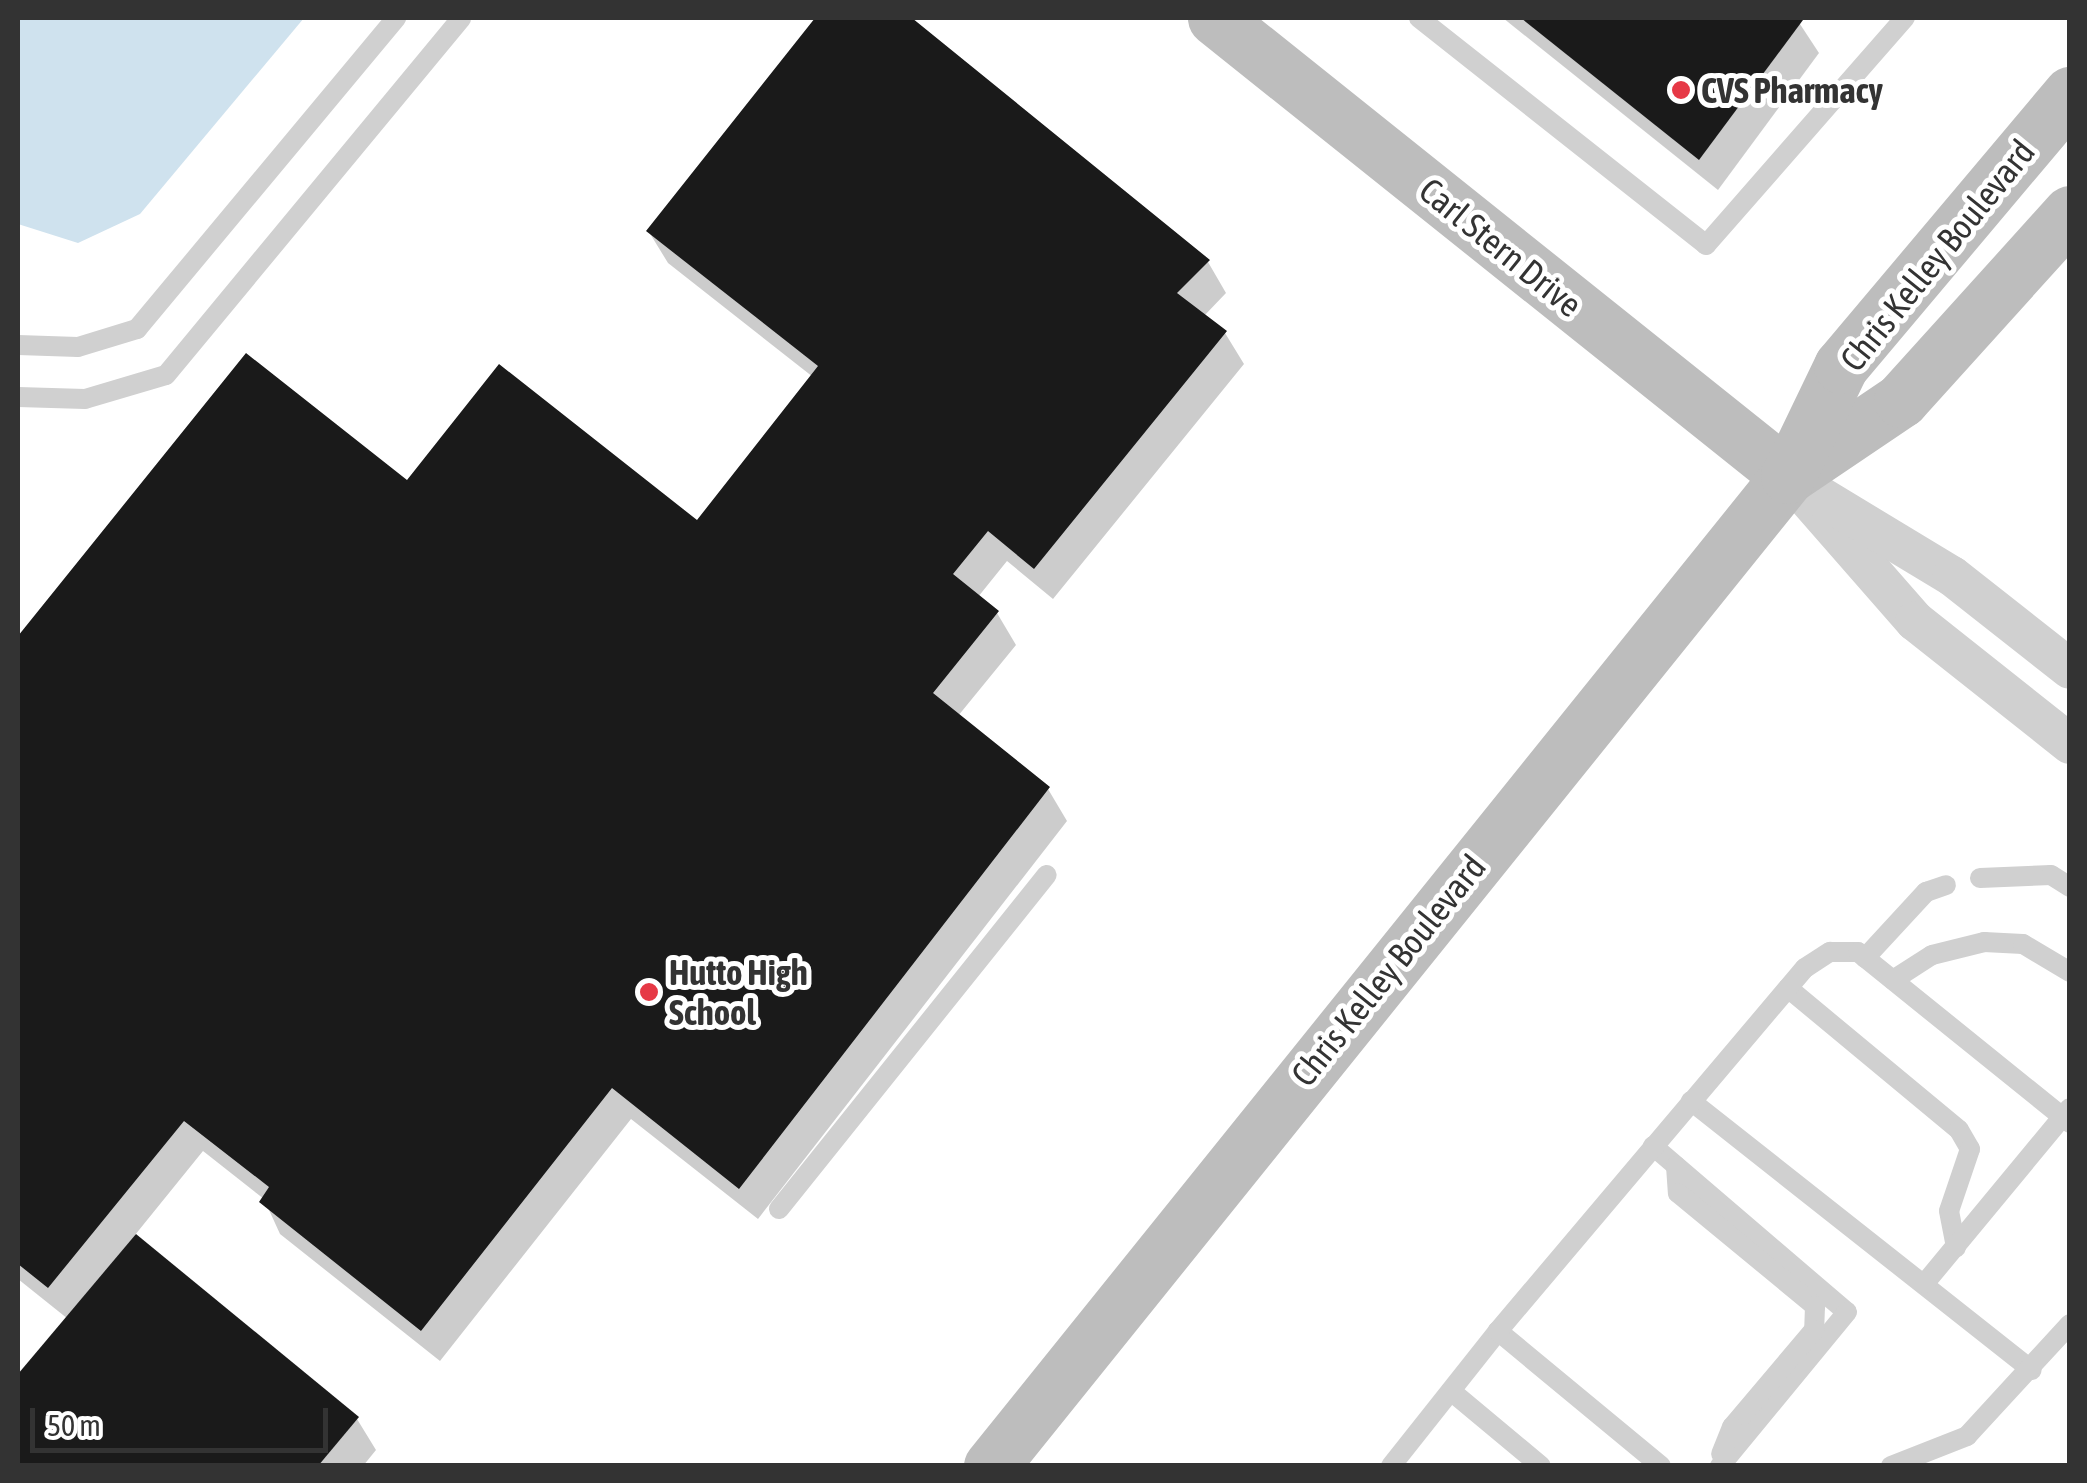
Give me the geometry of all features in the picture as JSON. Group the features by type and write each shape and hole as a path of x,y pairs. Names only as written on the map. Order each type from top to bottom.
{"main road":[{"name":"Carl Stern Drive","path":"1232,23 1788,476"},
{"name":"Chris Kelley Boulevard","path":"990,1466 1788,476 1842,366 2070,94"},
{"name":"Chris Kelley Boulevard","path":"1788,476 1901,400 2070,214"}],"street":[{"name":"Carl Stern Drive","path":"1788,476 1952,576 2070,669"},
{"name":"Carl Stern Drive","path":"1788,476 1916,621 2070,744"}],"lane":[{"path":"18,346 78,347 137,329 396,18"},
{"path":"18,397 85,399 166,375 461,18"},
{"path":"1418,18 1706,245 1905,18"},
{"path":"1980,878 2051,874 2070,887"},
{"path":"779,1209 1047,875"},
{"path":"1865,958 1926,892 1946,885"},
{"path":"1894,980 1932,955 1984,942 2023,944 2070,972"},
{"path":"1391,1466 1498,1331 1691,1101 1788,988 1830,952 1865,958 2067,1116 1925,1283"},
{"path":"1788,988 1959,1130 1970,1149 1949,1212 1956,1246"},
{"path":"1691,1101 2032,1370"},
{"path":"1653,1146 1848,1312 1719,1466"},
{"path":"1676,1166 1678,1193 1814,1306 1814,1330 1732,1427 1719,1466"},
{"path":"1891,1466 1968,1436 2070,1324"},
{"path":"1498,1331 1662,1466"},
{"path":"1451,1390 1540,1466"}],"water":[{"path":"18,18 304,18 140,214 78,243 18,224"}],"building":[{"name":"Hutto High School","path":"815,18 912,18 1210,260 1177,293 1227,331 1034,569 988,531 953,574 999,611 933,693 1050,787 739,1189 612,1088 421,1331 259,1202 269,1187 184,1121 48,1288 18,1264 18,636 246,353 407,480 499,364 697,520 818,366 646,231"},
{"name":"CVS Pharmacy","path":"1521,18 1800,18 1803,20 1699,160"},
{"path":"136,1234 359,1417 318,1466 18,1466 18,1374"}],"place":[{"name":"CVS Pharmacy","path":"1681,90"},
{"name":"Hutto High School","path":"649,992"}]}
